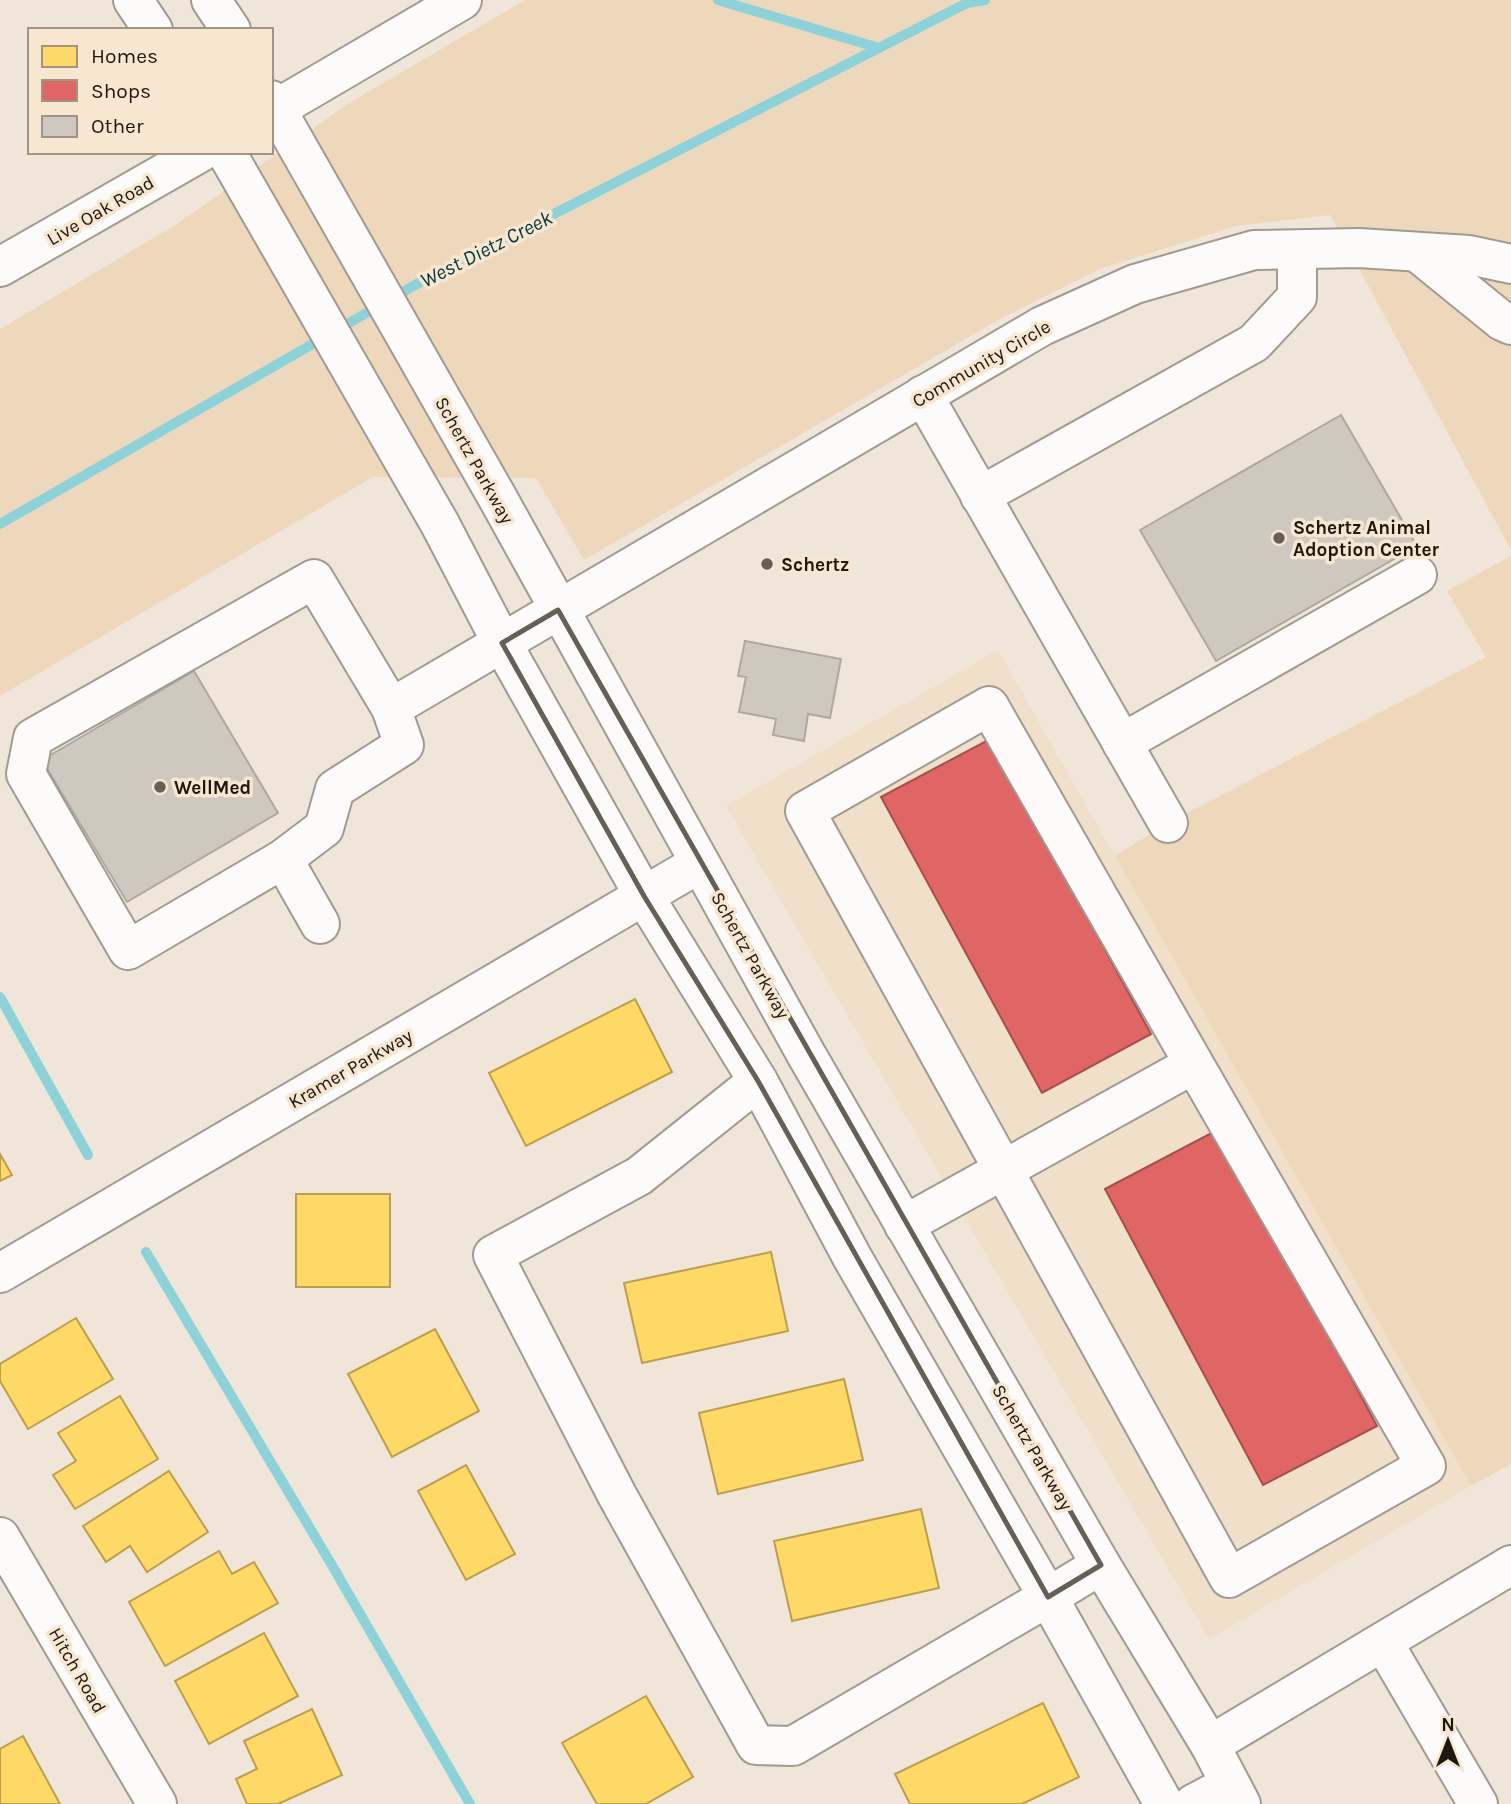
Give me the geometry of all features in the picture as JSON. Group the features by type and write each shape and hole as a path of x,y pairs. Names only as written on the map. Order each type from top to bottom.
{"main road":[{"path":"133,0 152,28"},
{"path":"211,0 230,28"},
{"path":"273,107 462,0"},
{"name":"Schertz Parkway","path":"273,107 496,495 806,1054 1101,1564 1210,1745 1235,1794"},
{"name":"Live Oak Road","path":"0,267 198,154"},
{"path":"227,154 440,524 502,643 644,896 758,1081 852,1257 1164,1804"},
{"name":"Community Circle","path":"391,708 1042,326 1135,284 1254,250 1359,248 1469,255 1511,264"},
{"path":"980,496 1254,343 1297,297 1297,250"},
{"path":"1417,252 1502,321 1511,325"},
{"path":"923,395 1168,823"},
{"path":"1122,743 1417,575"},
{"path":"314,579 391,708 404,745 335,789 324,828 283,859 128,950 26,774 33,738 314,579"},
{"path":"989,706 1194,1064 1426,1466 1229,1578 805,811 989,706"},
{"path":"283,859 320,924"},
{"name":"Kramer Parkway","path":"0,1273 700,863"},
{"path":"806,1054 758,1081 639,1176 493,1255 617,1495 756,1745 793,1746 1101,1564"},
{"path":"852,1257 904,1225 1194,1064"},
{"name":"Hitch Road","path":"0,1537 157,1804"},
{"path":"1210,1745 1511,1565"},
{"path":"1383,1642 1478,1804"},
{"path":"1193,1804 1235,1794"}],"highlighted area":[{"path":"558,610 1101,1565 1048,1597 758,1081 644,896 502,643"}],"shaded area":[{"path":"525,0 1511,0 1511,550 1330,215 1236,226 1100,269 1000,319 584,560 536,478 373,477 0,696 0,329 177,224 349,103"},
{"path":"1511,556 1511,1464 1471,1486 1115,856 1168,823 1486,657 1447,591"},
{"path":"998,650 1471,1486 1209,1639 726,806"}],"building: Homes":[{"path":"635,999 672,1072 526,1146 489,1073"},
{"path":"0,1154 12,1175 0,1181"},
{"path":"296,1194 390,1194 390,1287 296,1287"},
{"path":"771,1252 788,1331 642,1363 624,1283"},
{"path":"76,1318 113,1379 28,1429 0,1381 0,1364"},
{"path":"435,1329 479,1411 392,1457 348,1374"},
{"path":"844,1379 863,1460 718,1494 699,1413"},
{"path":"120,1396 158,1459 75,1509 53,1475 76,1461 58,1433"},
{"path":"466,1465 515,1554 466,1580 418,1491"},
{"path":"169,1471 208,1532 147,1572 130,1546 106,1562 83,1526"},
{"path":"921,1509 939,1588 792,1621 774,1541"},
{"path":"219,1551 232,1574 254,1562 278,1603 165,1666 129,1602"},
{"path":"264,1633 298,1696 209,1744 175,1681"},
{"path":"646,1696 693,1777 646,1804 597,1804 562,1743"},
{"path":"1043,1703 1079,1777 1022,1804 910,1804 895,1774"},
{"path":"312,1709 342,1775 278,1804 247,1804 236,1779 257,1769 244,1741"},
{"path":"23,1736 60,1804 0,1804 0,1749"}],"building: Shops":[{"path":"990,739 1151,1034 1042,1093 881,797"},
{"path":"1219,1129 1377,1426 1263,1485 1105,1189"}],"building: Other":[{"name":"Schertz Animal Adoption Center","path":"1341,415 1417,546 1216,661 1140,530"},
{"path":"745,641 841,659 830,718 808,714 804,741 773,735 776,719 739,712 746,677 738,676"},
{"name":"WellMed","path":"194,671 278,813 127,902 42,760"}],"waterway":[{"path":"718,0 879,48"},
{"name":"West Dietz Creek","path":"0,524 415,285 967,3 985,0"},
{"path":"0,997 88,1155"},
{"path":"146,1252 470,1804"}],"place":[{"name":"Schertz Animal Adoption Center","path":"1279,538"},
{"name":"Schertz","path":"767,564"},
{"name":"WellMed","path":"160,787"}]}
